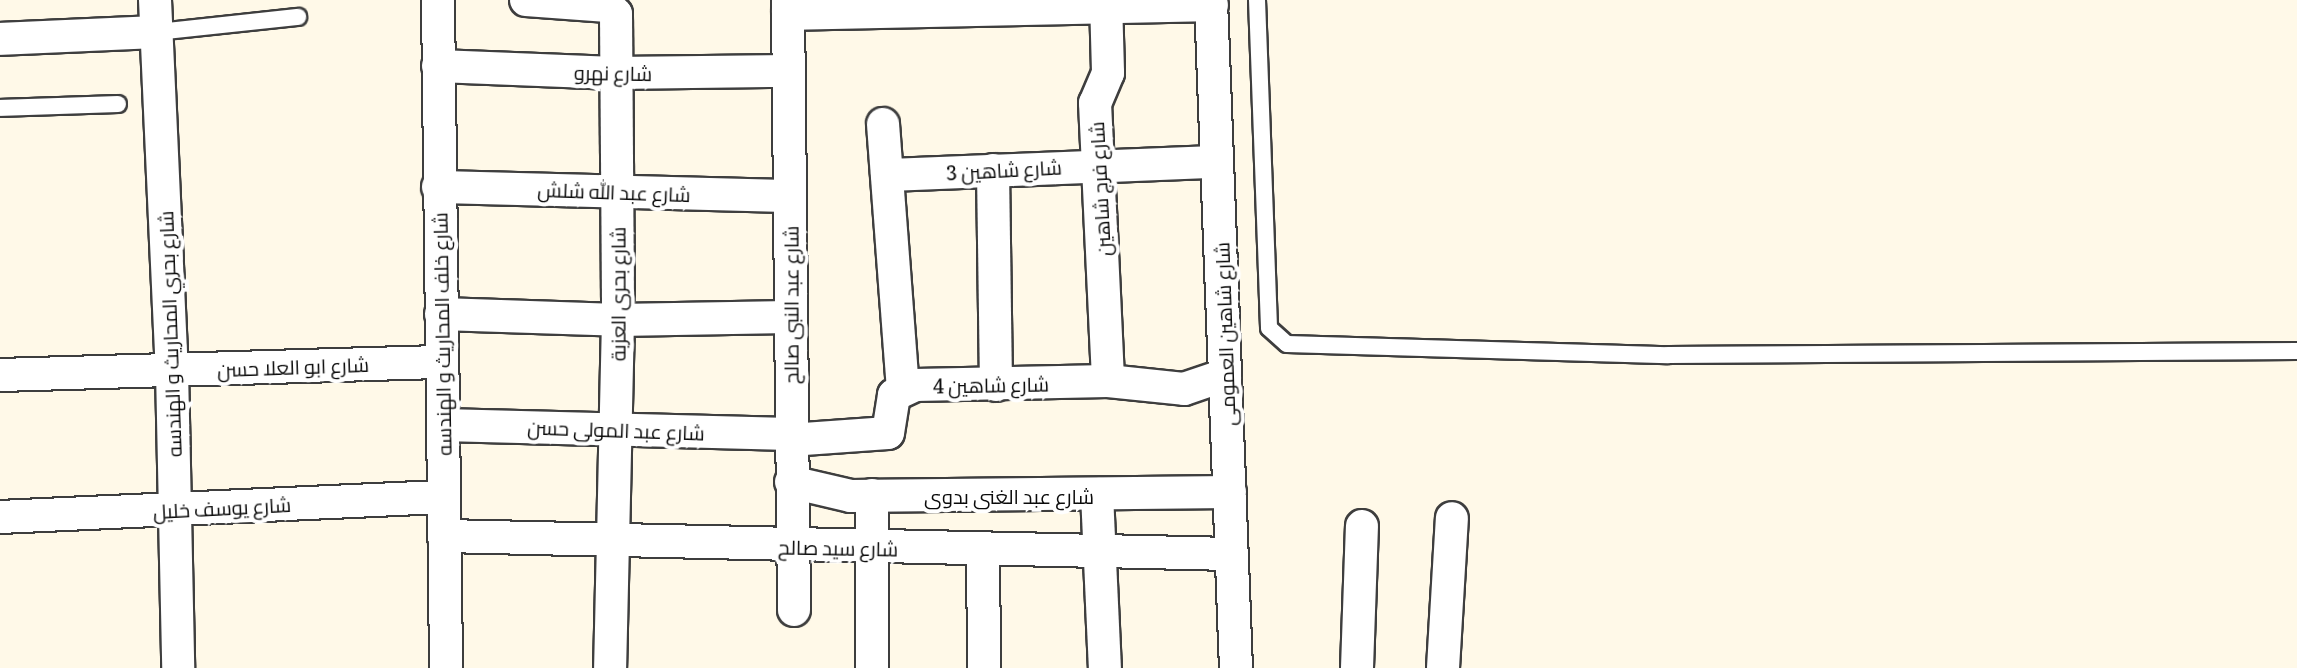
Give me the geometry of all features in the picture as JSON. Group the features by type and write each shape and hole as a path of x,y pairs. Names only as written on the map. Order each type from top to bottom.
{"street":[{"name":"شارع خلف المحاريث و الهندسه","path":"438,0 446,668"},
{"name":"شارع بحرى العزبة","path":"526,0 613,8 618,320 610,668"},
{"path":"788,7 1212,3"},
{"name":"شارع شاهين العمومى","path":"1212,3 1236,668"},
{"name":"شارع فرج شاهين","path":"1106,4 1108,73 1095,103 1108,381"},
{"name":"شارع عبد النبى صالح","path":"788,7 794,610"},
{"path":"0,39 156,16"},
{"name":"شارع بحري المحاريث و الهندسه","path":"156,16 172,370 178,668"},
{"name":"شارع نهرو","path":"438,66 615,73 789,71"},
{"path":"790,437 888,433 893,425 891,403 903,389 883,124"},
{"name":"شارع شاهين 3","path":"887,175 1217,162"},
{"path":"993,170 996,385"},
{"name":"شارع عبد الله شلش","path":"438,187 789,196"},
{"path":"441,314 618,320 789,317"},
{"name":"شارع ابو العلا حسن","path":"0,375 441,362"},
{"name":"شارع شاهين 4","path":"903,389 1108,381 1184,389 1225,375"},
{"name":"شارع عبد المولى حسن","path":"443,425 790,437"},
{"name":"شارع عبد الغنى بدوى","path":"791,482 830,493 872,495 1230,492"},
{"path":"1097,494 1105,668"},
{"path":"872,495 872,668"},
{"name":"شارع يوسف خليل","path":"0,517 443,497"},
{"path":"1443,668 1452,518"},
{"path":"1357,668 1362,526"},
{"name":"شارع سيد صالح","path":"444,536 791,547 1100,549 1232,554"},
{"path":"983,548 984,668"}],"lane":[{"path":"1257,0 1269,328 1287,344 1668,355 2297,351"},
{"path":"156,16 298,17"},
{"path":"0,108 118,104"}]}
